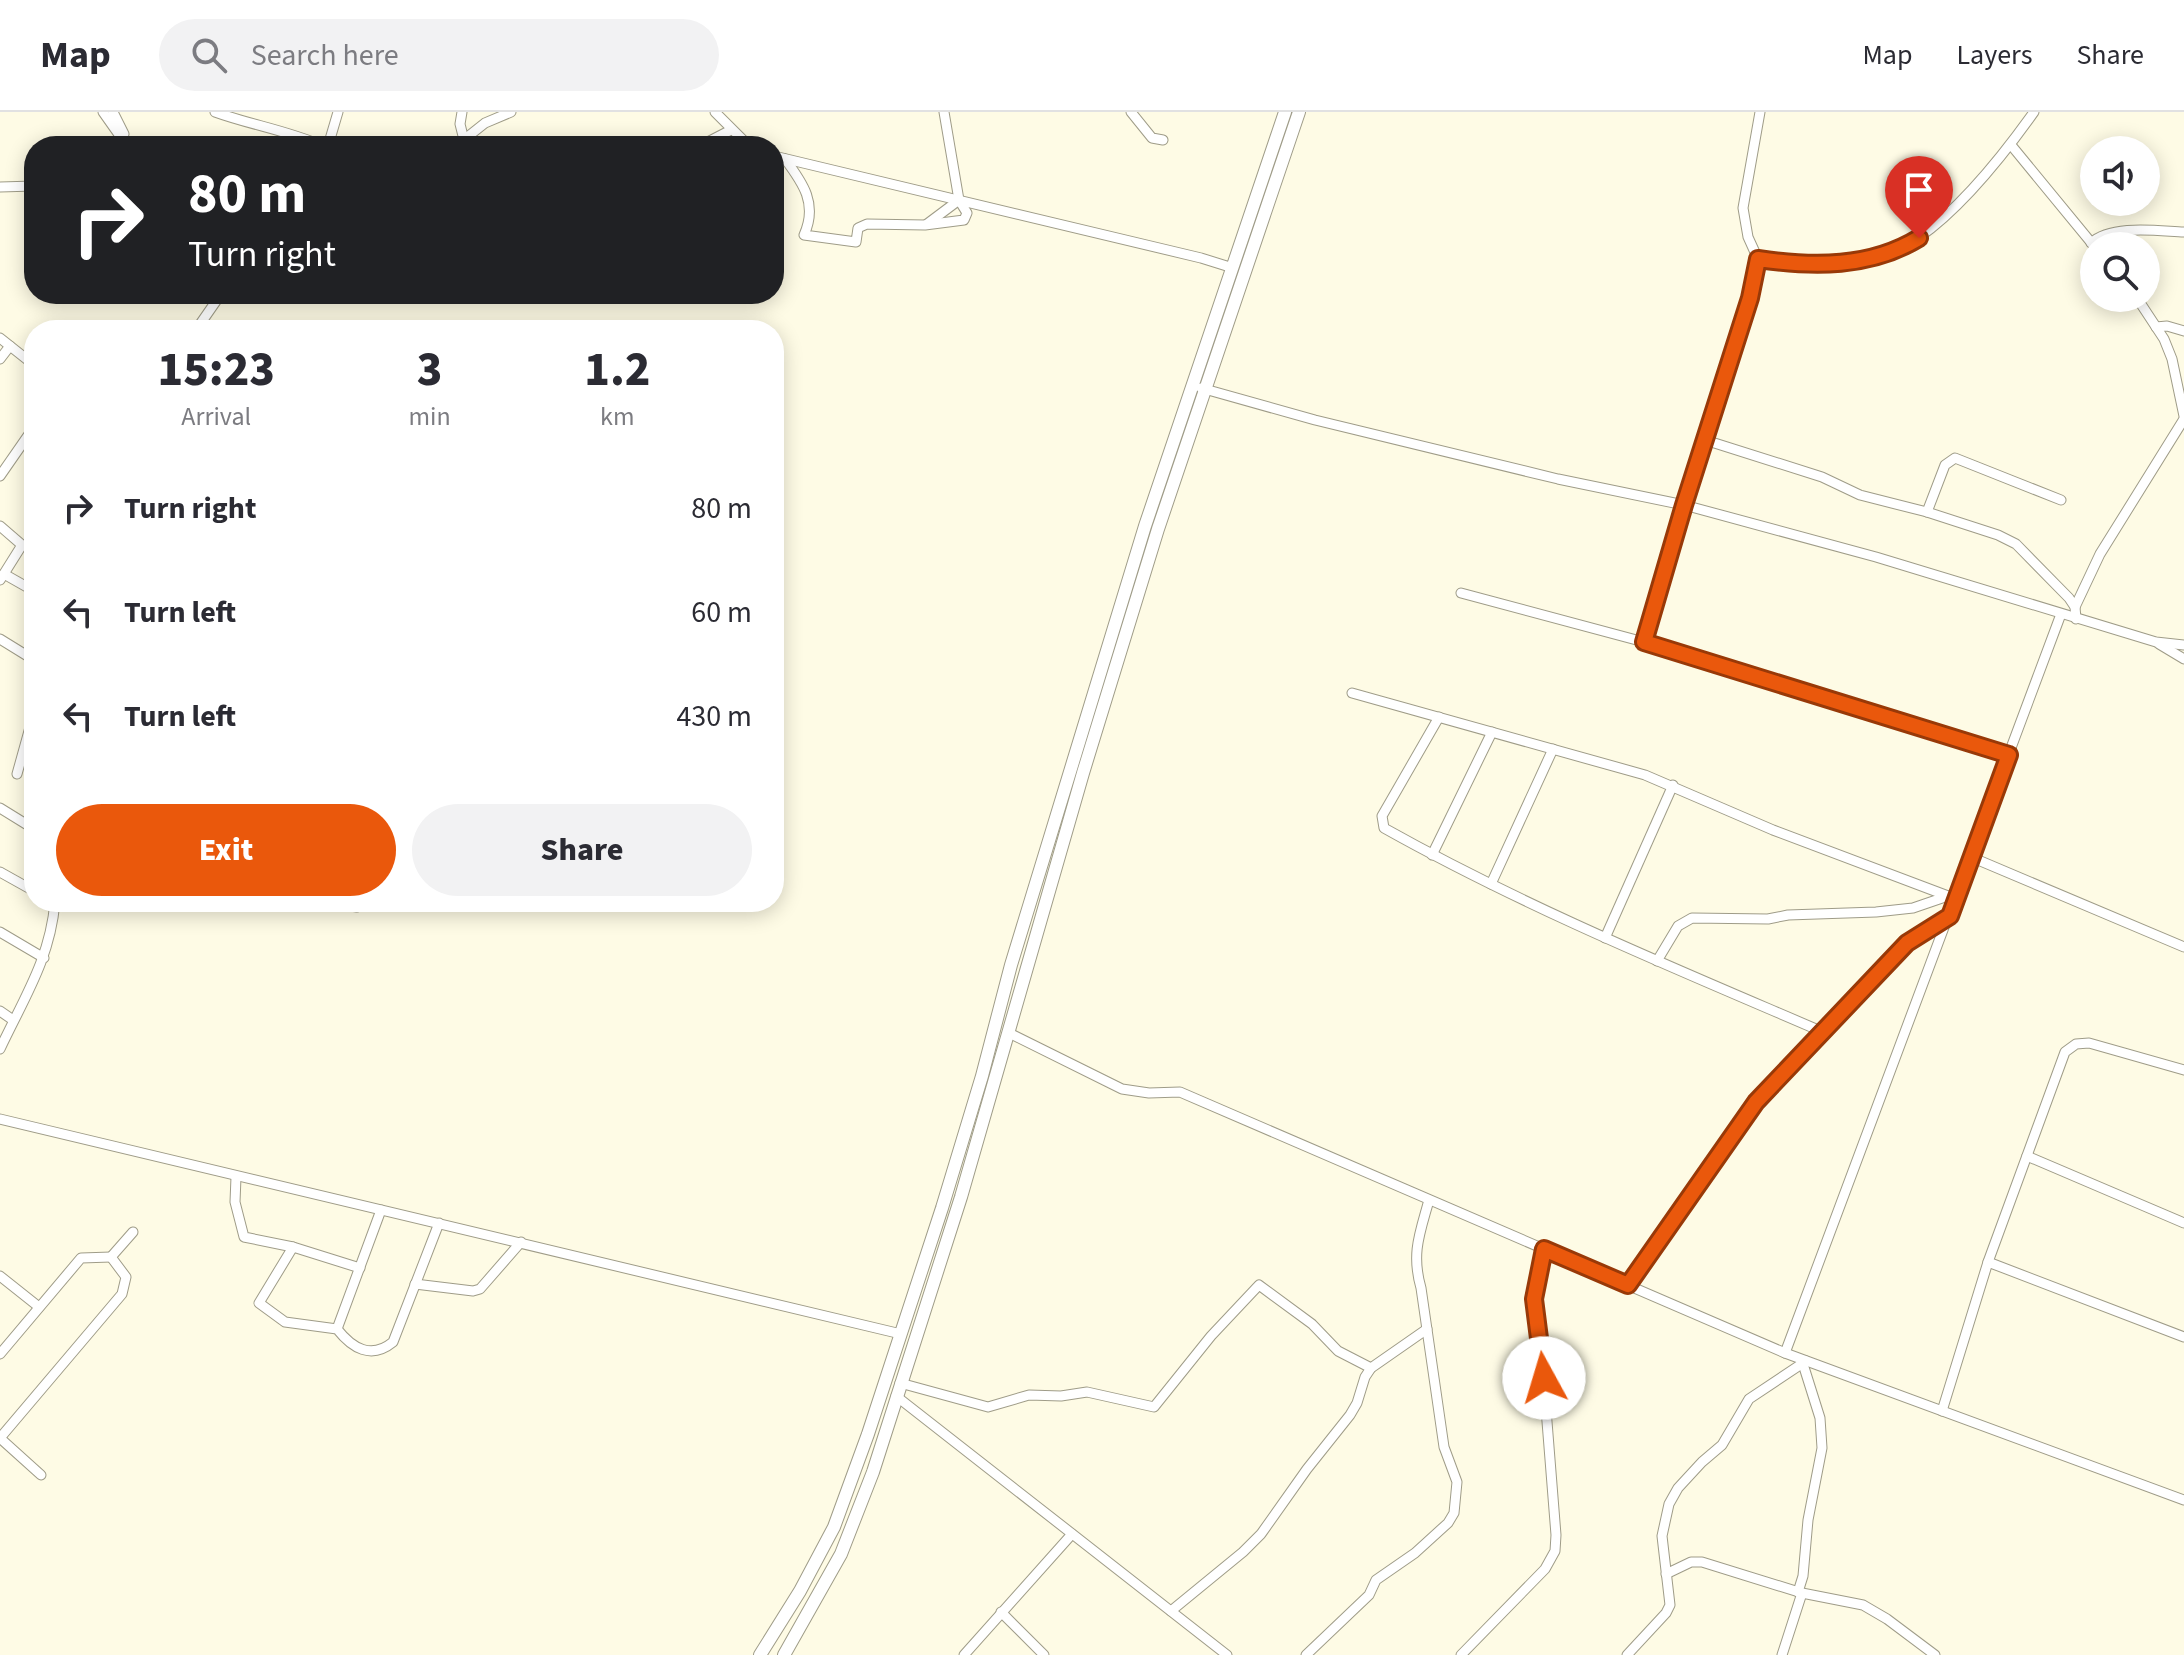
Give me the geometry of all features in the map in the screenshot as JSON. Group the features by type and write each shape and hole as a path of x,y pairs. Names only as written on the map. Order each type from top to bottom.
{"main road":[{"path":"784,1655 841,1554 873,1472 961,1197 1233,268 1285,112"},
{"path":"760,1655 800,1591 834,1527 901,1334 978,1090 1015,950 1132,569 1299,112"}],"street":[{"path":"103,112 121,136"},
{"path":"113,112 124,136"},
{"path":"215,112 238,121 253,122 301,136"},
{"path":"330,136 338,112"},
{"path":"460,136 462,112"},
{"path":"469,136 485,123 511,112"},
{"path":"715,112 738,136"},
{"path":"785,159 806,188 810,223 804,235 856,242 858,228 867,224 925,225 964,220 967,213 959,200 944,112"},
{"path":"1131,112 1152,138 1163,140"},
{"path":"1644,642 1750,298 1758,259 1748,237 1743,208 1760,112"},
{"path":"1758,259 1828,266 1860,260 1910,244 1937,223 2011,145 2034,112"},
{"path":"723,136 731,130"},
{"path":"2011,145 2083,232"},
{"path":"785,159 1186,254 1233,268"},
{"path":"0,187 24,186"},
{"path":"925,225 959,200"},
{"path":"2122,232 2184,232"},
{"path":"2076,619 2075,607 2100,554 2184,418 2172,359 2146,312"},
{"path":"2156,327 2167,326 2184,331"},
{"path":"0,338 24,357"},
{"path":"0,359 10,346"},
{"path":"1199,387 1315,420 1543,475 1684,505 1876,557 2156,642 2184,645"},
{"path":"1705,440 1822,477 1860,495 1927,512 2016,544 2056,583 2075,607"},
{"path":"0,476 24,441"},
{"path":"1927,512 1945,465 1955,458 2061,500"},
{"path":"0,526 22,545 2,577 24,587"},
{"path":"1461,593 1644,642 2009,755"},
{"path":"1785,1353 1950,916 1952,898 1971,857 2061,614"},
{"path":"0,639 24,654"},
{"path":"2156,642 2184,659"},
{"path":"1352,693 1673,785 1773,830 1952,898"},
{"path":"1439,717 1382,816 1384,828 1432,855 1605,938 1823,1032"},
{"path":"1432,855 1492,732"},
{"path":"17,774 24,749"},
{"path":"1491,884 1553,749"},
{"path":"1605,938 1673,785"},
{"path":"0,808 24,823"},
{"path":"1971,857 2184,947"},
{"path":"0,872 24,885"},
{"path":"1657,961 1678,926 1692,918 1755,919 1876,912 1913,908 1952,898"},
{"path":"0,1049 44,958 54,912"},
{"path":"1628,1285 1756,1102 1907,943 1950,916"},
{"path":"0,932 44,958"},
{"path":"0,1011 13,1020"},
{"path":"1009,1033 1122,1089 1149,1093 1180,1092 1805,1362 2184,1500"},
{"path":"1942,1411 1988,1262 2065,1052 2076,1044 2089,1043 2184,1070"},
{"path":"0,1119 901,1334"},
{"path":"2027,1156 2184,1223"},
{"path":"236,1177 235,1202 244,1237 293,1247 360,1268"},
{"path":"1306,1655 1369,1595 1376,1580 1415,1553 1448,1523 1454,1513 1457,1482 1444,1447 1415,1252 1429,1200"},
{"path":"337,1329 381,1210"},
{"path":"293,1247 259,1303 285,1322 337,1329 357,1349 374,1351 384,1349 393,1342 439,1223"},
{"path":"1,1350 81,1258 111,1257 133,1232"},
{"path":"415,1284 473,1291 480,1289 521,1242"},
{"path":"1461,1655 1545,1569 1555,1551 1544,1378 1534,1299 1544,1249"},
{"path":"41,1475 0,1438 122,1294 126,1277 111,1257"},
{"path":"1988,1262 2184,1337"},
{"path":"0,1276 39,1307"},
{"path":"898,1390 988,1407 1029,1395 1061,1396 1087,1392 1154,1407 1211,1336 1259,1285 1312,1324 1338,1351 1371,1368"},
{"path":"1171,1611 1261,1534 1350,1415 1371,1368 1427,1329"},
{"path":"1627,1655 1670,1605 1662,1536 1669,1504 1678,1488 1722,1445 1749,1399 1805,1362"},
{"path":"1782,1655 1800,1592 1808,1520 1822,1448 1820,1418 1805,1362"},
{"path":"898,1390 1072,1534 1227,1655"},
{"path":"964,1655 1072,1534"},
{"path":"1666,1574 1691,1562 1702,1562 1800,1592 1863,1605 1935,1655"},
{"path":"1001,1612 1044,1655"}],"route":[{"path":"1544,1378 1534,1299 1544,1249 1628,1285 1756,1102 1907,943 1950,916 2009,755 1644,642 1750,298 1758,259 1828,266 1860,260 1910,244 1919,238"}]}
